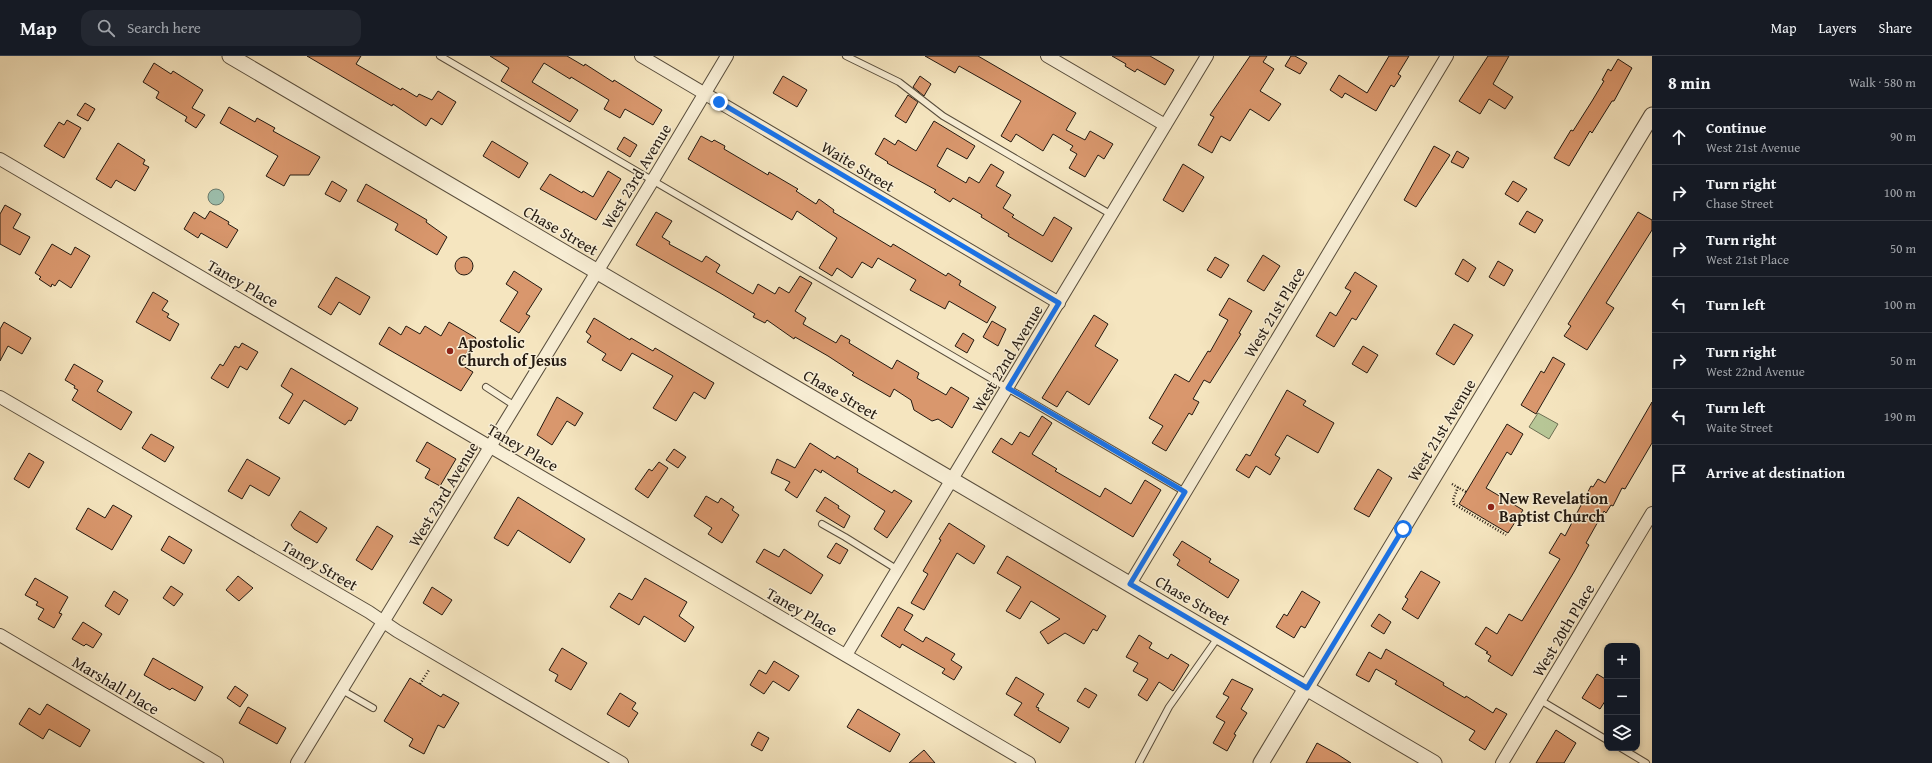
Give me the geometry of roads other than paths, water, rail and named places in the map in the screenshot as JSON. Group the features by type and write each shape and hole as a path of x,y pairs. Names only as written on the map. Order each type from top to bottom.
{"street":[{"name":"Chase Street","path":"230,56 1434,763"},
{"name":"Waite Street","path":"641,56 1059,303"},
{"name":"West 23rd Avenue","path":"297,763 653,180 727,56"},
{"path":"1047,56 1165,125"},
{"name":"West 22nd Avenue","path":"846,656 1207,56"},
{"name":"West 21st Place","path":"1130,584 1447,56"},
{"name":"West 21st Avenue","path":"1261,763 1652,115"},
{"name":"Taney Place","path":"0,159 1029,763"},
{"name":"Taney Street","path":"0,397 622,763"},
{"name":"West 20th Place","path":"1502,763 1652,513"},
{"name":"Marshall Place","path":"0,636 216,763"}],"lane":[{"path":"440,56 1185,492"},
{"path":"846,56 899,82 942,116 1112,215"},
{"path":"486,387 515,406"},
{"path":"822,524 898,570"},
{"path":"1139,763 1169,707 1219,636"},
{"path":"342,690 373,708"},
{"path":"1540,700 1604,738"},
{"path":"1626,751 1646,763"}],"place":[{"name":"Apostolic Church of Jesus","path":"450,351"},
{"name":"New Revelation Baptist Church","path":"1491,507"}]}
